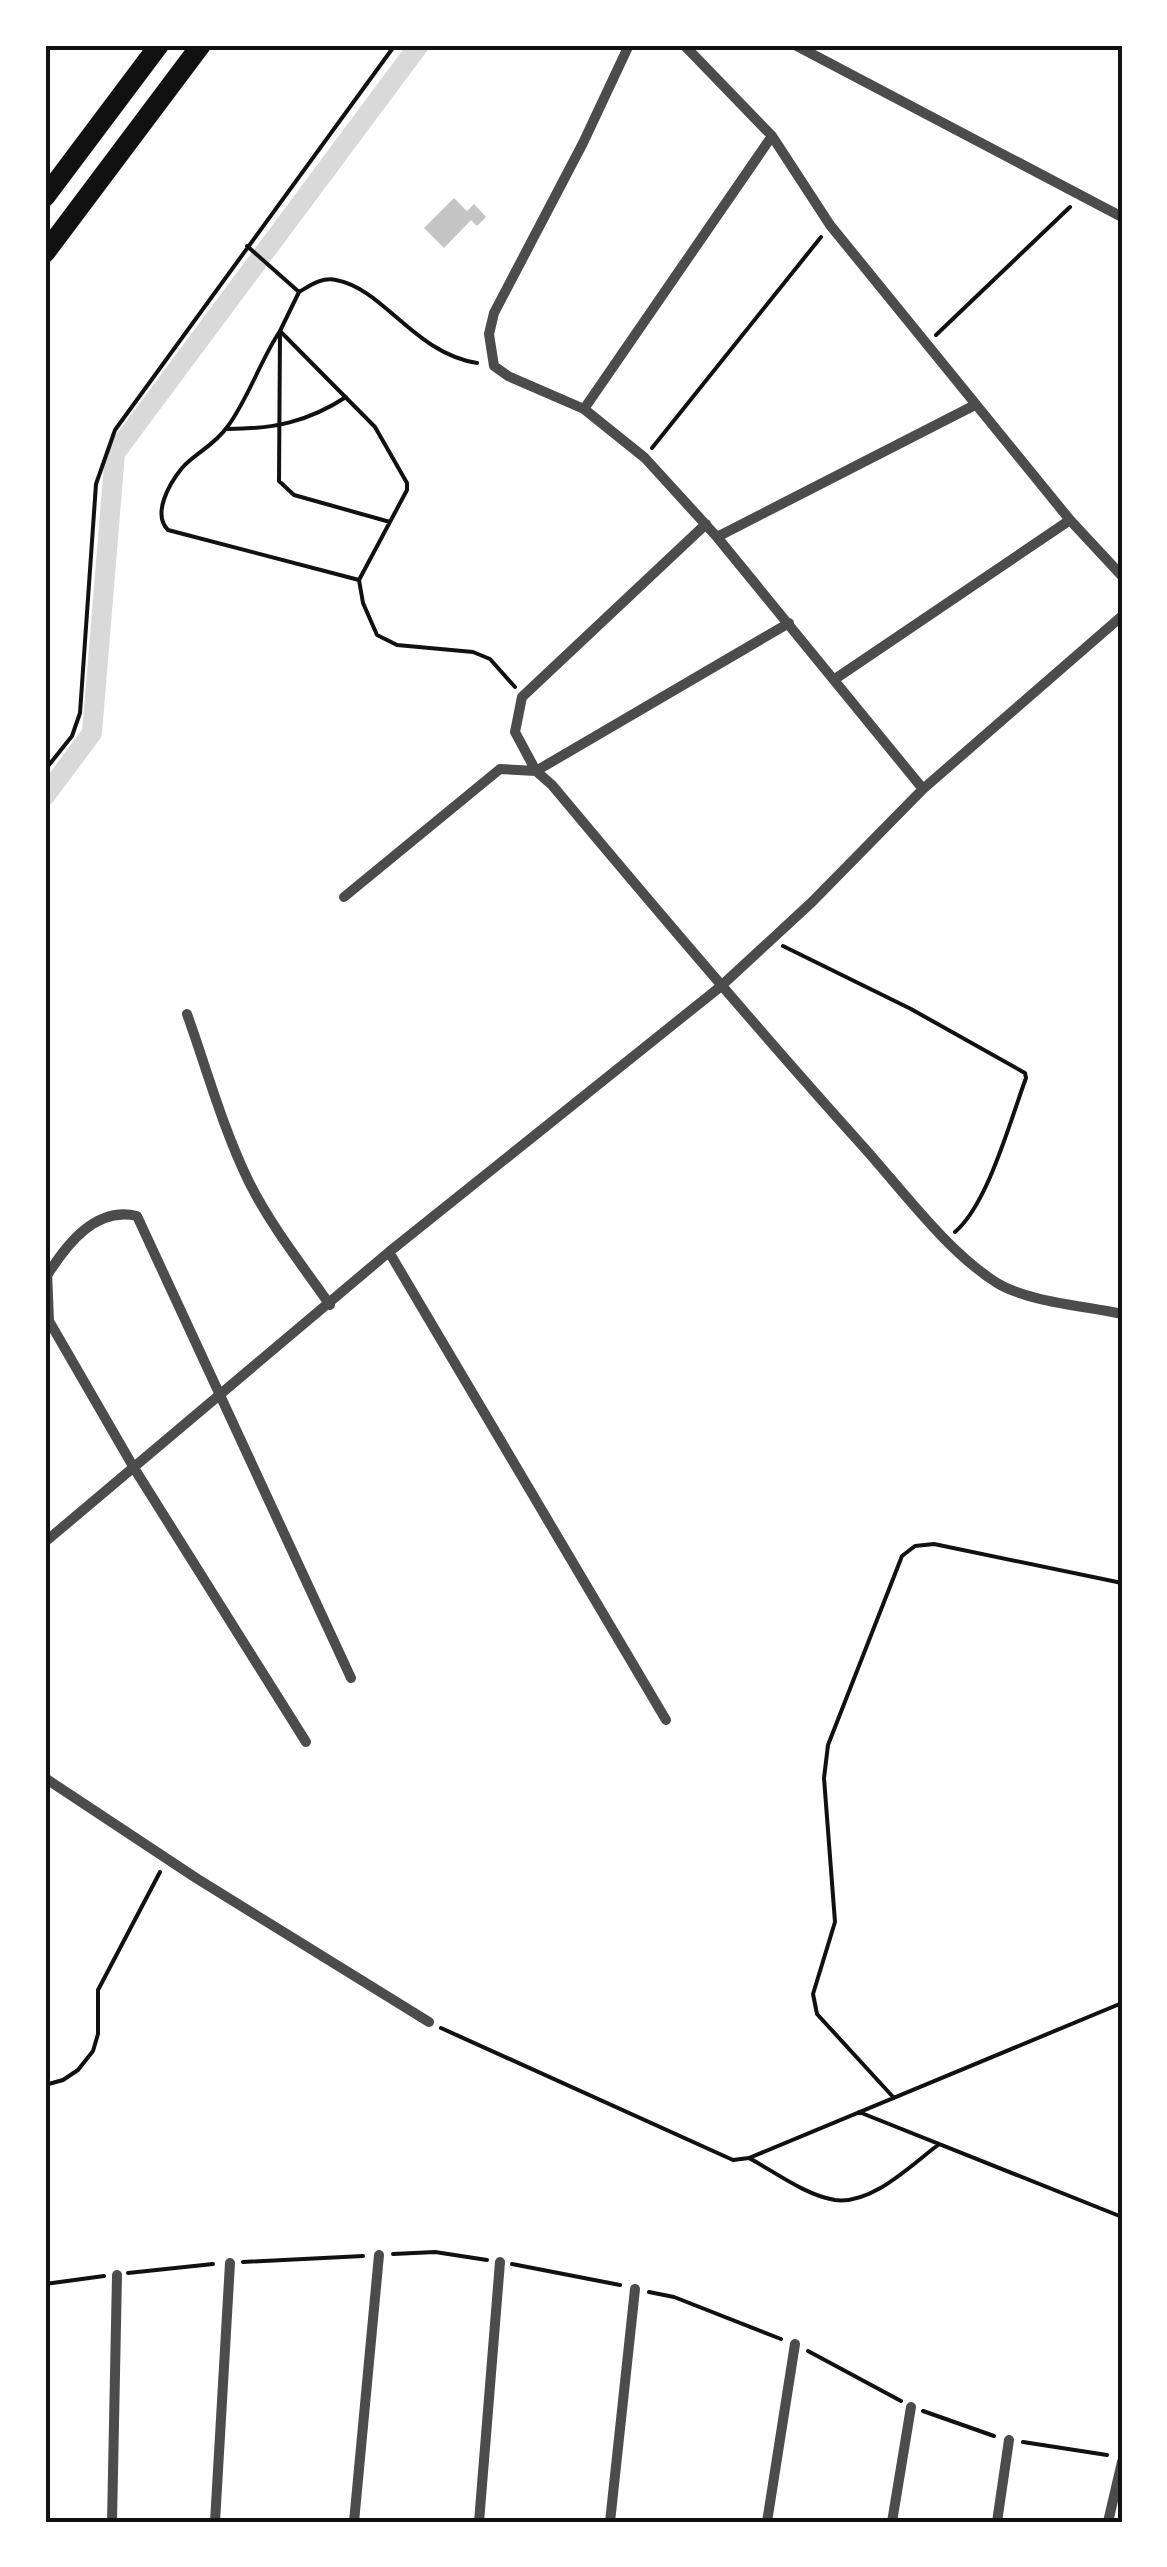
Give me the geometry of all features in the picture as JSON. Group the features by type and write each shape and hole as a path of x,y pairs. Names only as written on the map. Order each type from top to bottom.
{"highway":[{"path":"45,197 160,45"},
{"path":"45,253 201,45"}],"street":[{"path":"629,45 583,143 494,312 488,334 494,366 584,409 645,458 717,536 923,789"},
{"path":"684,45 772,136 830,226 1070,520 1122,576"},
{"path":"795,45 1122,218"},
{"path":"584,409 772,136"},
{"path":"717,536 975,405"},
{"path":"834,679 1070,520"},
{"path":"706,524 522,697 515,732 536,772 552,785 720,987 947,1239 1000,1285 1122,1314"},
{"path":"45,1542 389,1252 720,987 923,789 1122,616"},
{"path":"344,897 500,769 536,772 789,623"},
{"path":"188,1014 250,1183 278,1232 330,1305"},
{"path":"306,1742 134,1468 49,1321 46,1271 85,1228 109,1218 137,1216 351,1678"},
{"path":"389,1252 666,1720"},
{"path":"45,1778 429,2022"},
{"path":"354,2522 379,2255"},
{"path":"479,2522 500,2262"},
{"path":"215,2522 230,2263"},
{"path":"112,2522 117,2275"},
{"path":"610,2522 635,2288"},
{"path":"767,2522 795,2344"},
{"path":"892,2522 911,2406"},
{"path":"996,2522 1010,2440"},
{"path":"1108,2522 1122,2460"}],"path":[{"path":"45,770 72,736 80,714 96,484 114,430 395,45"},
{"path":"927,344 1080,196"},
{"path":"645,458 830,226"},
{"path":"247,246 299,292"},
{"path":"359,580 168,530 160,514 165,498 184,466 200,456 226,429 299,292 322,280 356,287 433,348 466,361 494,366"},
{"path":"280,331 375,427 404,475 407,490 359,580 363,603 378,635 388,642 474,652 490,659 522,697"},
{"path":"280,331 277,465 284,488 294,495 390,522"},
{"path":"226,429 278,425 320,414 346,397"},
{"path":"770,940 911,1009 1025,1073 980,1200 966,1222 947,1239"},
{"path":"894,2098 817,2014 813,1994 835,1922 824,1778 828,1745 902,1556 915,1546 934,1544 1122,1583"},
{"path":"45,2085 78,2070 93,2050 98,2034 98,1990 167,1859"},
{"path":"429,2022 733,2160 749,2158 1122,2003"},
{"path":"859,2112 1122,2217"},
{"path":"749,2158 819,2195 839,2200 878,2189 939,2144"},
{"path":"45,2284 230,2263 434,2252 500,2262 674,2297 795,2344 911,2406 1010,2440 1122,2460"}],"building":[{"path":"454,198 467,211 474,204 486,217 477,226 471,220 444,248 424,228"}],"waterway":[{"path":"45,796 92,733 115,453 419,45"}]}
